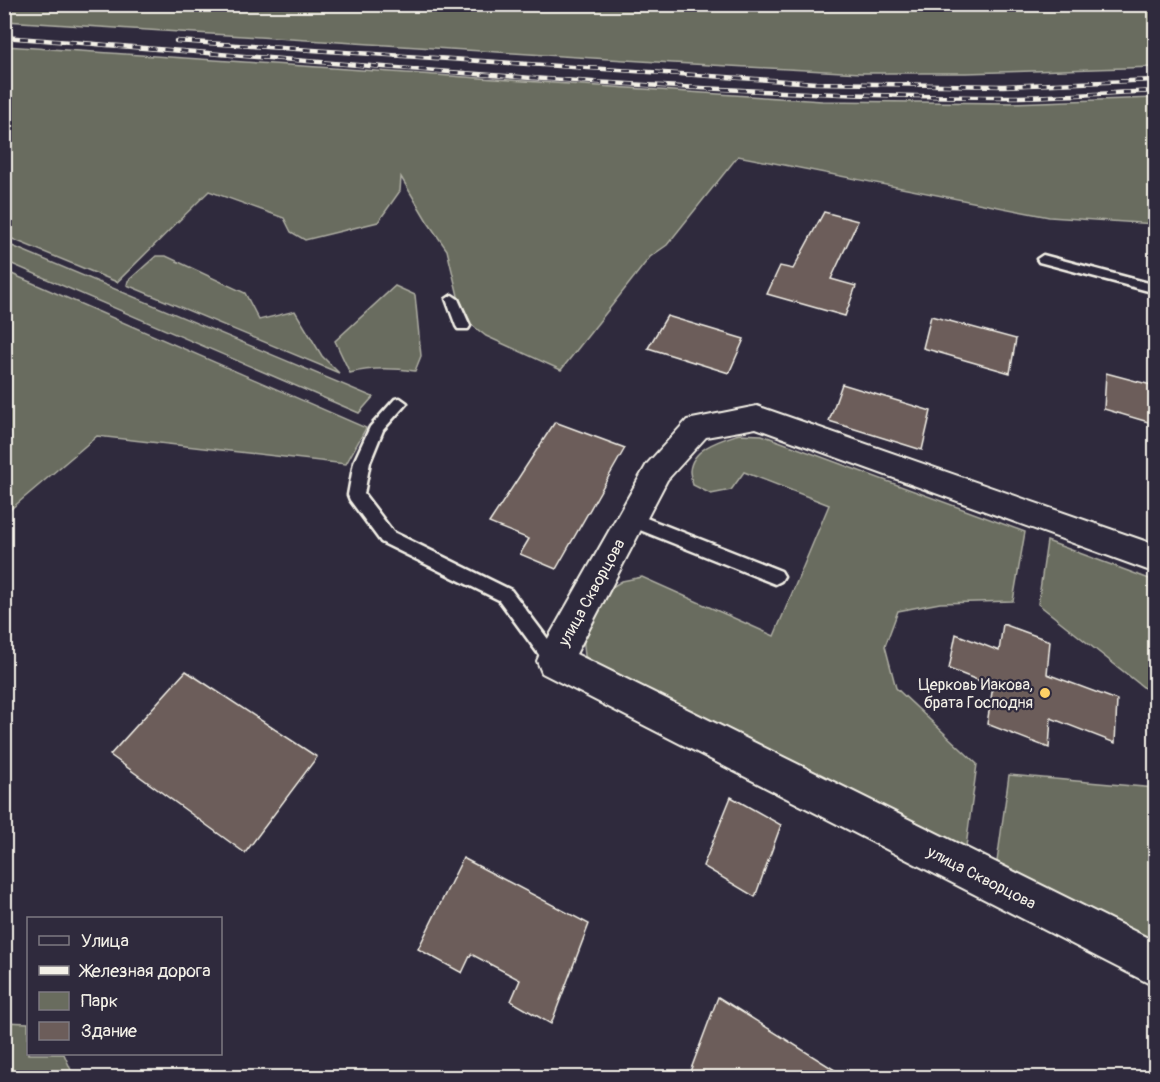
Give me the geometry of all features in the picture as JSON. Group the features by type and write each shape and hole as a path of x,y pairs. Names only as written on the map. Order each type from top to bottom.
{"street":[{"name":"улица Скворцова","path":"1155,559 757,417 697,428 657,472 554,661 1155,965"}],"lane":[{"path":"1043,259 1155,289"},
{"path":"452,299 463,326"},
{"path":"400,403 377,427 362,462 356,495 387,537 505,595 554,661"},
{"path":"631,519 775,576"}],"green space":[{"path":"4,5 1155,5 1155,67 966,73 861,73 673,63 5,21"},
{"path":"5,46 822,101 1012,103 1155,98 1155,224 1049,217 738,156 667,245 650,257 561,370 486,336 472,325 458,296 447,250 401,177 400,191 378,222 305,240 291,232 284,218 209,191 117,282 5,236"},
{"path":"4,243 373,397 359,413 5,261"},
{"path":"156,256 166,256 245,293 259,320 295,311 322,356 339,373 127,285 128,281"},
{"path":"5,271 366,428 346,464 97,436 5,514"},
{"path":"395,286 415,295 421,356 415,371 382,369 350,373 335,341"},
{"path":"739,434 762,435 1025,532 1013,601 940,603 898,611 885,646 896,688 977,764 965,854 599,672 585,656 583,635 607,590 622,581 642,577 774,636 829,505 744,472 731,490 711,494 693,485 690,471 696,456 708,446"},
{"path":"1047,541 1155,581 1155,693 1147,690 1038,604"},
{"path":"1009,775 1155,788 1155,948 996,869"},
{"path":"4,1022 27,1023 27,1055 64,1055 74,1077 5,1077"}],"building":[{"path":"824,212 858,221 831,279 856,286 845,316 767,294 780,266 793,269"},
{"path":"667,316 744,339 729,373 648,348"},
{"path":"931,316 1016,339 1010,373 923,348"},
{"path":"1106,373 1155,386 1155,424 1104,409"},
{"path":"842,384 931,411 922,450 829,421"},
{"path":"555,422 625,448 556,569 520,554 529,539 489,523"},
{"name":"Церковь Иакова, брата Господня","path":"1003,624 1050,641 1047,674 1117,700 1115,743 1051,718 1049,748 987,724 993,686 949,669 956,634 999,651"},
{"path":"186,671 317,757 245,853 110,755"},
{"path":"731,797 781,825 755,897 703,866"},
{"path":"463,858 589,924 551,1024 511,1001 520,980 471,954 462,973 418,949"},
{"path":"718,997 846,1077 688,1077"}],"railway":[{"path":"4,37 504,76 755,91 1005,97 1156,91"},
{"path":"176,41 816,83 1003,86 1156,80"}],"place":[{"name":"Церковь Иакова, брата Господня","path":"1045,693"}]}
